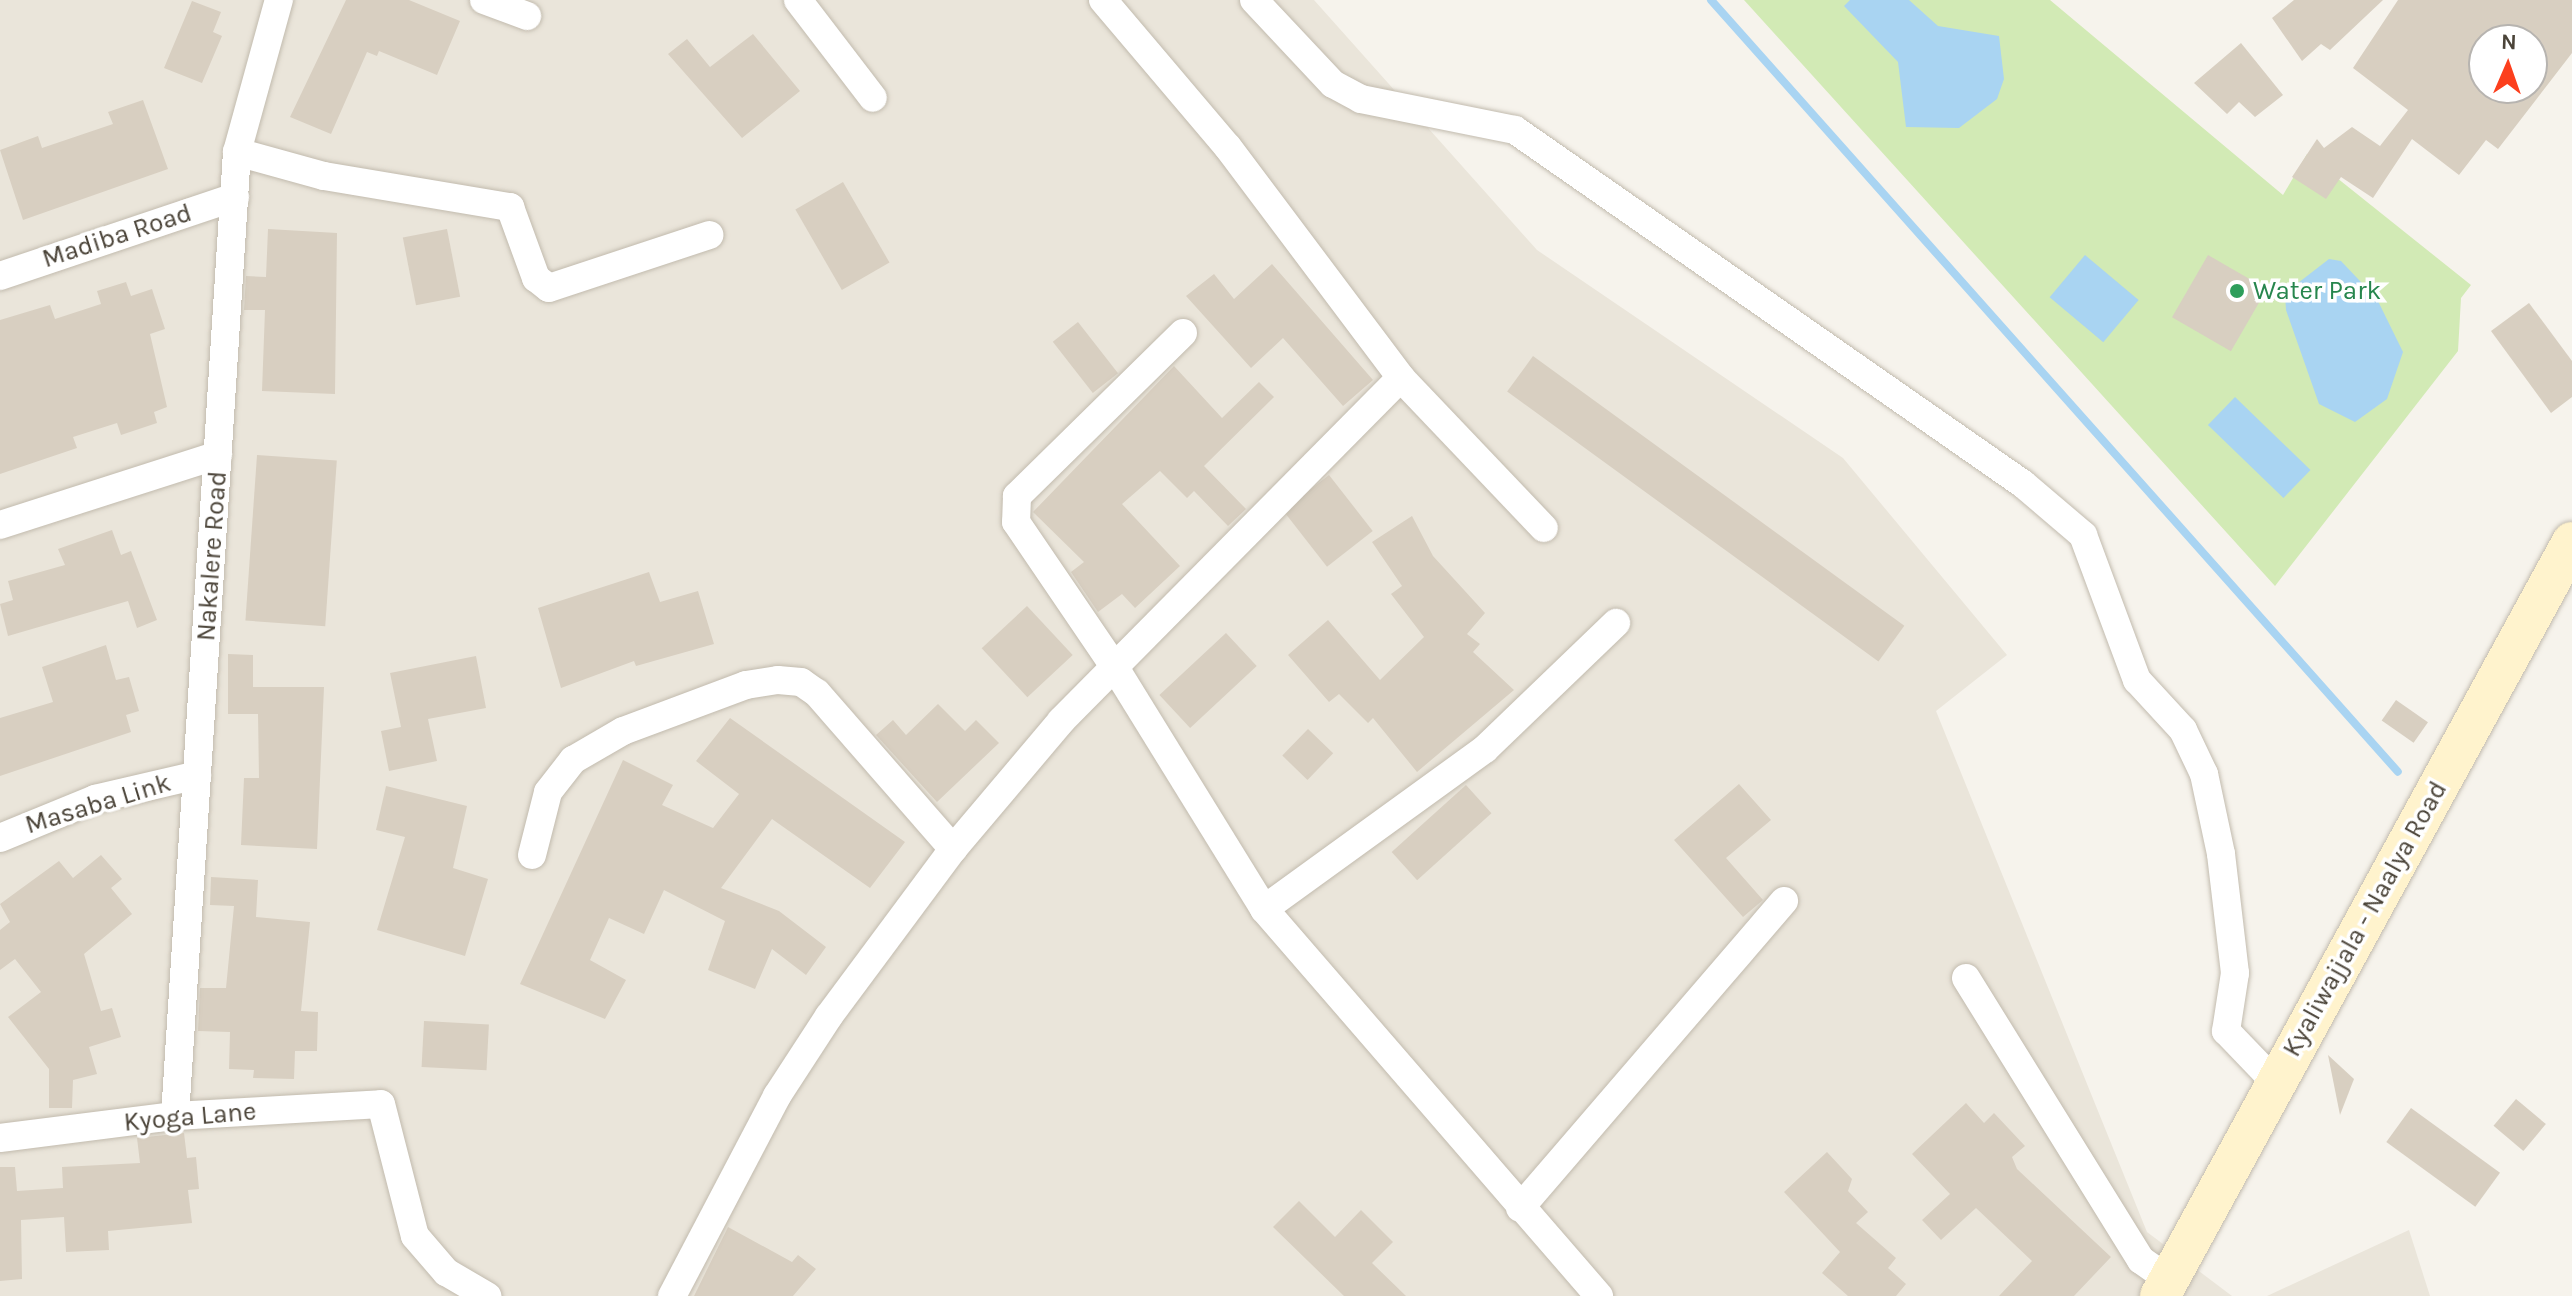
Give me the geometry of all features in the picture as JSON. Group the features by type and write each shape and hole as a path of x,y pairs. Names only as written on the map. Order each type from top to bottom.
{"main road":[{"name":"Kyaliwajjala - Naalya Road","path":"2164,1287 2572,542"}],"street":[{"name":"Nakalere Road","path":"175,1116 237,152 279,0"},
{"path":"484,0 527,16"},
{"path":"798,0 873,98"},
{"path":"1103,0 1227,146 1401,378 1544,528"},
{"path":"1254,0 1333,84 1361,99 1515,130 2023,484 2083,535 2137,680 2183,730 2204,774 2221,854 2235,973 2226,1031 2237,1050 2276,1083"},
{"path":"237,152 324,176 510,207 536,278 549,288 709,235"},
{"name":"Madiba Road","path":"0,276 235,197"},
{"path":"1183,333 1013,507 1023,537 1114,666 1264,909 1599,1296"},
{"path":"672,1296 777,1096 829,1016 953,849 1114,666 1401,378"},
{"path":"0,525 218,455"},
{"path":"1264,909 1485,749 1616,623"},
{"path":"532,855 548,792 573,760 623,731 746,685 778,680 801,682 817,693 953,849"},
{"name":"Masaba Link","path":"0,838 95,799 197,775"},
{"path":"1520,1208 1784,901"},
{"path":"1966,978 2141,1260 2164,1287"},
{"name":"Kyoga Lane","path":"0,1138 175,1116 381,1104 403,1204 431,1259 487,1296"}],"shaded area":[{"path":"0,0 1314,0 1537,250 1843,458 2007,655 1936,711 2147,1232 2232,1296 0,1296"},
{"path":"2409,1230 2430,1296 2267,1296"}],"green space":[{"name":"Water Park","path":"1744,0 2050,0 2283,195 2307,154 2471,285 2461,298 2458,351 2275,586"}],"water":[{"path":"1850,0 1909,0 1938,26 1999,36 2004,79 1997,99 1959,128 1906,127 1898,62 1844,6"},
{"path":"2085,255 2139,300 2103,342 2050,297"},
{"path":"2329,259 2341,261 2377,299 2403,352 2387,399 2355,422 2319,404 2286,310 2285,293"},
{"path":"2235,397 2311,470 2283,498 2208,425"}],"building":[{"path":"346,0 409,0 460,21 437,75 379,51 377,56 367,52 331,134 290,117"},
{"path":"2294,0 2383,0 2330,50 2321,44 2302,61 2272,18"},
{"path":"2398,0 2572,0 2572,53 2548,84 2548,24 2468,24 2468,104 2533,104 2498,149 2486,140 2459,175 2412,139 2373,198 2341,177 2326,199 2292,177 2317,139 2324,148 2352,127 2380,146 2408,110 2353,68"},
{"path":"192,1 221,12 213,32 222,36 202,83 164,68"},
{"path":"753,34 800,91 742,138 668,54 687,39 710,67"},
{"path":"2241,43 2283,95 2255,117 2239,102 2227,114 2194,83"},
{"path":"143,100 168,169 23,220 0,150 38,136 42,148 113,124 108,112"},
{"path":"843,182 890,263 842,290 795,210"},
{"path":"268,229 337,233 335,394 262,391 265,310 244,310 246,276 266,277"},
{"path":"447,229 460,297 416,305 403,238"},
{"path":"2208,255 2267,289 2231,351 2172,317"},
{"path":"1272,264 1373,380 1343,406 1283,338 1251,368 1186,296 1214,274 1234,299"},
{"path":"126,282 131,296 152,289 165,329 150,334 167,407 154,412 157,423 121,435 117,423 73,437 77,448 0,474 0,320 50,305 55,319 101,304 97,291"},
{"path":"2529,303 2572,361 2572,397 2551,413 2491,331"},
{"path":"1078,322 1118,373 1093,393 1053,342"},
{"path":"1533,356 1904,626 1878,661 1507,392"},
{"path":"1174,366 1222,418 1259,382 1274,397 1204,466 1246,509 1228,526 1194,491 1187,498 1160,471 1122,504 1180,566 1135,608 1122,594 1098,612 1071,572 1084,562 1033,512"},
{"path":"257,455 337,461 325,626 245,621"},
{"path":"1329,475 1373,531 1327,567 1283,511"},
{"path":"1412,516 1433,556 1485,613 1467,634 1480,644 1473,652 1514,690 1417,772 1373,718 1368,723 1339,694 1329,702 1288,655 1328,620 1380,680 1424,637 1391,594 1402,586 1372,542"},
{"path":"112,530 121,555 131,551 157,620 137,628 128,601 8,636 0,604 13,600 8,581 65,565 58,549"},
{"path":"649,572 660,602 698,591 714,644 636,666 634,661 561,688 538,608"},
{"path":"1027,606 1073,655 1027,697 982,648"},
{"path":"1226,633 1257,666 1190,728 1159,695"},
{"path":"106,645 116,680 129,677 139,711 126,715 131,732 0,776 0,718 53,702 42,667"},
{"path":"228,654 253,655 253,687 324,687 317,849 241,845 244,778 259,778 258,714 228,714"},
{"path":"476,656 486,708 428,719 437,761 389,771 381,731 401,727 390,673"},
{"path":"2396,700 2428,722 2414,743 2382,720"},
{"path":"938,704 965,731 976,720 999,743 937,802 876,735 893,720 906,735"},
{"path":"730,718 905,842 870,888 772,819 721,888 779,911 826,947 806,975 772,949 755,989 708,970 725,921 664,890 644,934 609,918 590,960 626,980 605,1019 520,984 623,760 673,785 662,805 713,828 739,794 696,761"},
{"path":"1308,729 1333,753 1307,780 1282,756"},
{"path":"1739,784 1771,820 1726,858 1763,900 1743,917 1674,840"},
{"path":"1466,785 1491,813 1417,880 1392,852"},
{"path":"386,786 467,806 453,868 488,879 465,956 377,930 405,837 376,830"},
{"path":"101,855 122,879 111,888 132,914 84,954 101,1011 112,1008 121,1037 89,1047 97,1074 73,1080 72,1108 49,1108 49,1069 8,1017 41,992 15,959 0,970 0,930 10,922 0,904 59,861 73,878"},
{"path":"211,877 258,880 256,917 310,922 301,1011 318,1012 317,1051 295,1051 294,1079 253,1078 254,1070 229,1069 230,1032 198,1031 200,988 226,988 234,906 210,905"},
{"path":"424,1021 489,1024 487,1070 422,1067"},
{"path":"2328,1055 2354,1079 2340,1115"},
{"path":"2516,1099 2546,1124 2523,1151 2494,1126"},
{"path":"1966,1103 1984,1123 1994,1113 2025,1146 2012,1157 2017,1169 2111,1257 2074,1296 1999,1296 2032,1261 1976,1208 1941,1240 1922,1220 1950,1194 1912,1154"},
{"path":"2411,1108 2500,1173 2475,1207 2386,1142"},
{"path":"184,1133 187,1158 196,1157 199,1189 188,1190 192,1223 108,1231 109,1250 66,1252 64,1217 21,1220 22,1279 0,1281 0,1167 15,1167 17,1191 63,1188 62,1167 140,1163 137,1138"},
{"path":"1827,1152 1852,1179 1848,1191 1868,1212 1856,1223 1896,1258 1888,1268 1906,1284 1896,1296 1848,1296 1822,1273 1840,1252 1784,1192"},
{"path":"1299,1201 1335,1237 1361,1210 1393,1242 1372,1263 1406,1296 1344,1296 1273,1227"},
{"path":"728,1227 792,1262 798,1255 816,1269 793,1296 694,1296"}],"waterway":[{"path":"1711,0 2398,772"}],"place":[{"name":"Water Park","path":"2237,291"}]}
